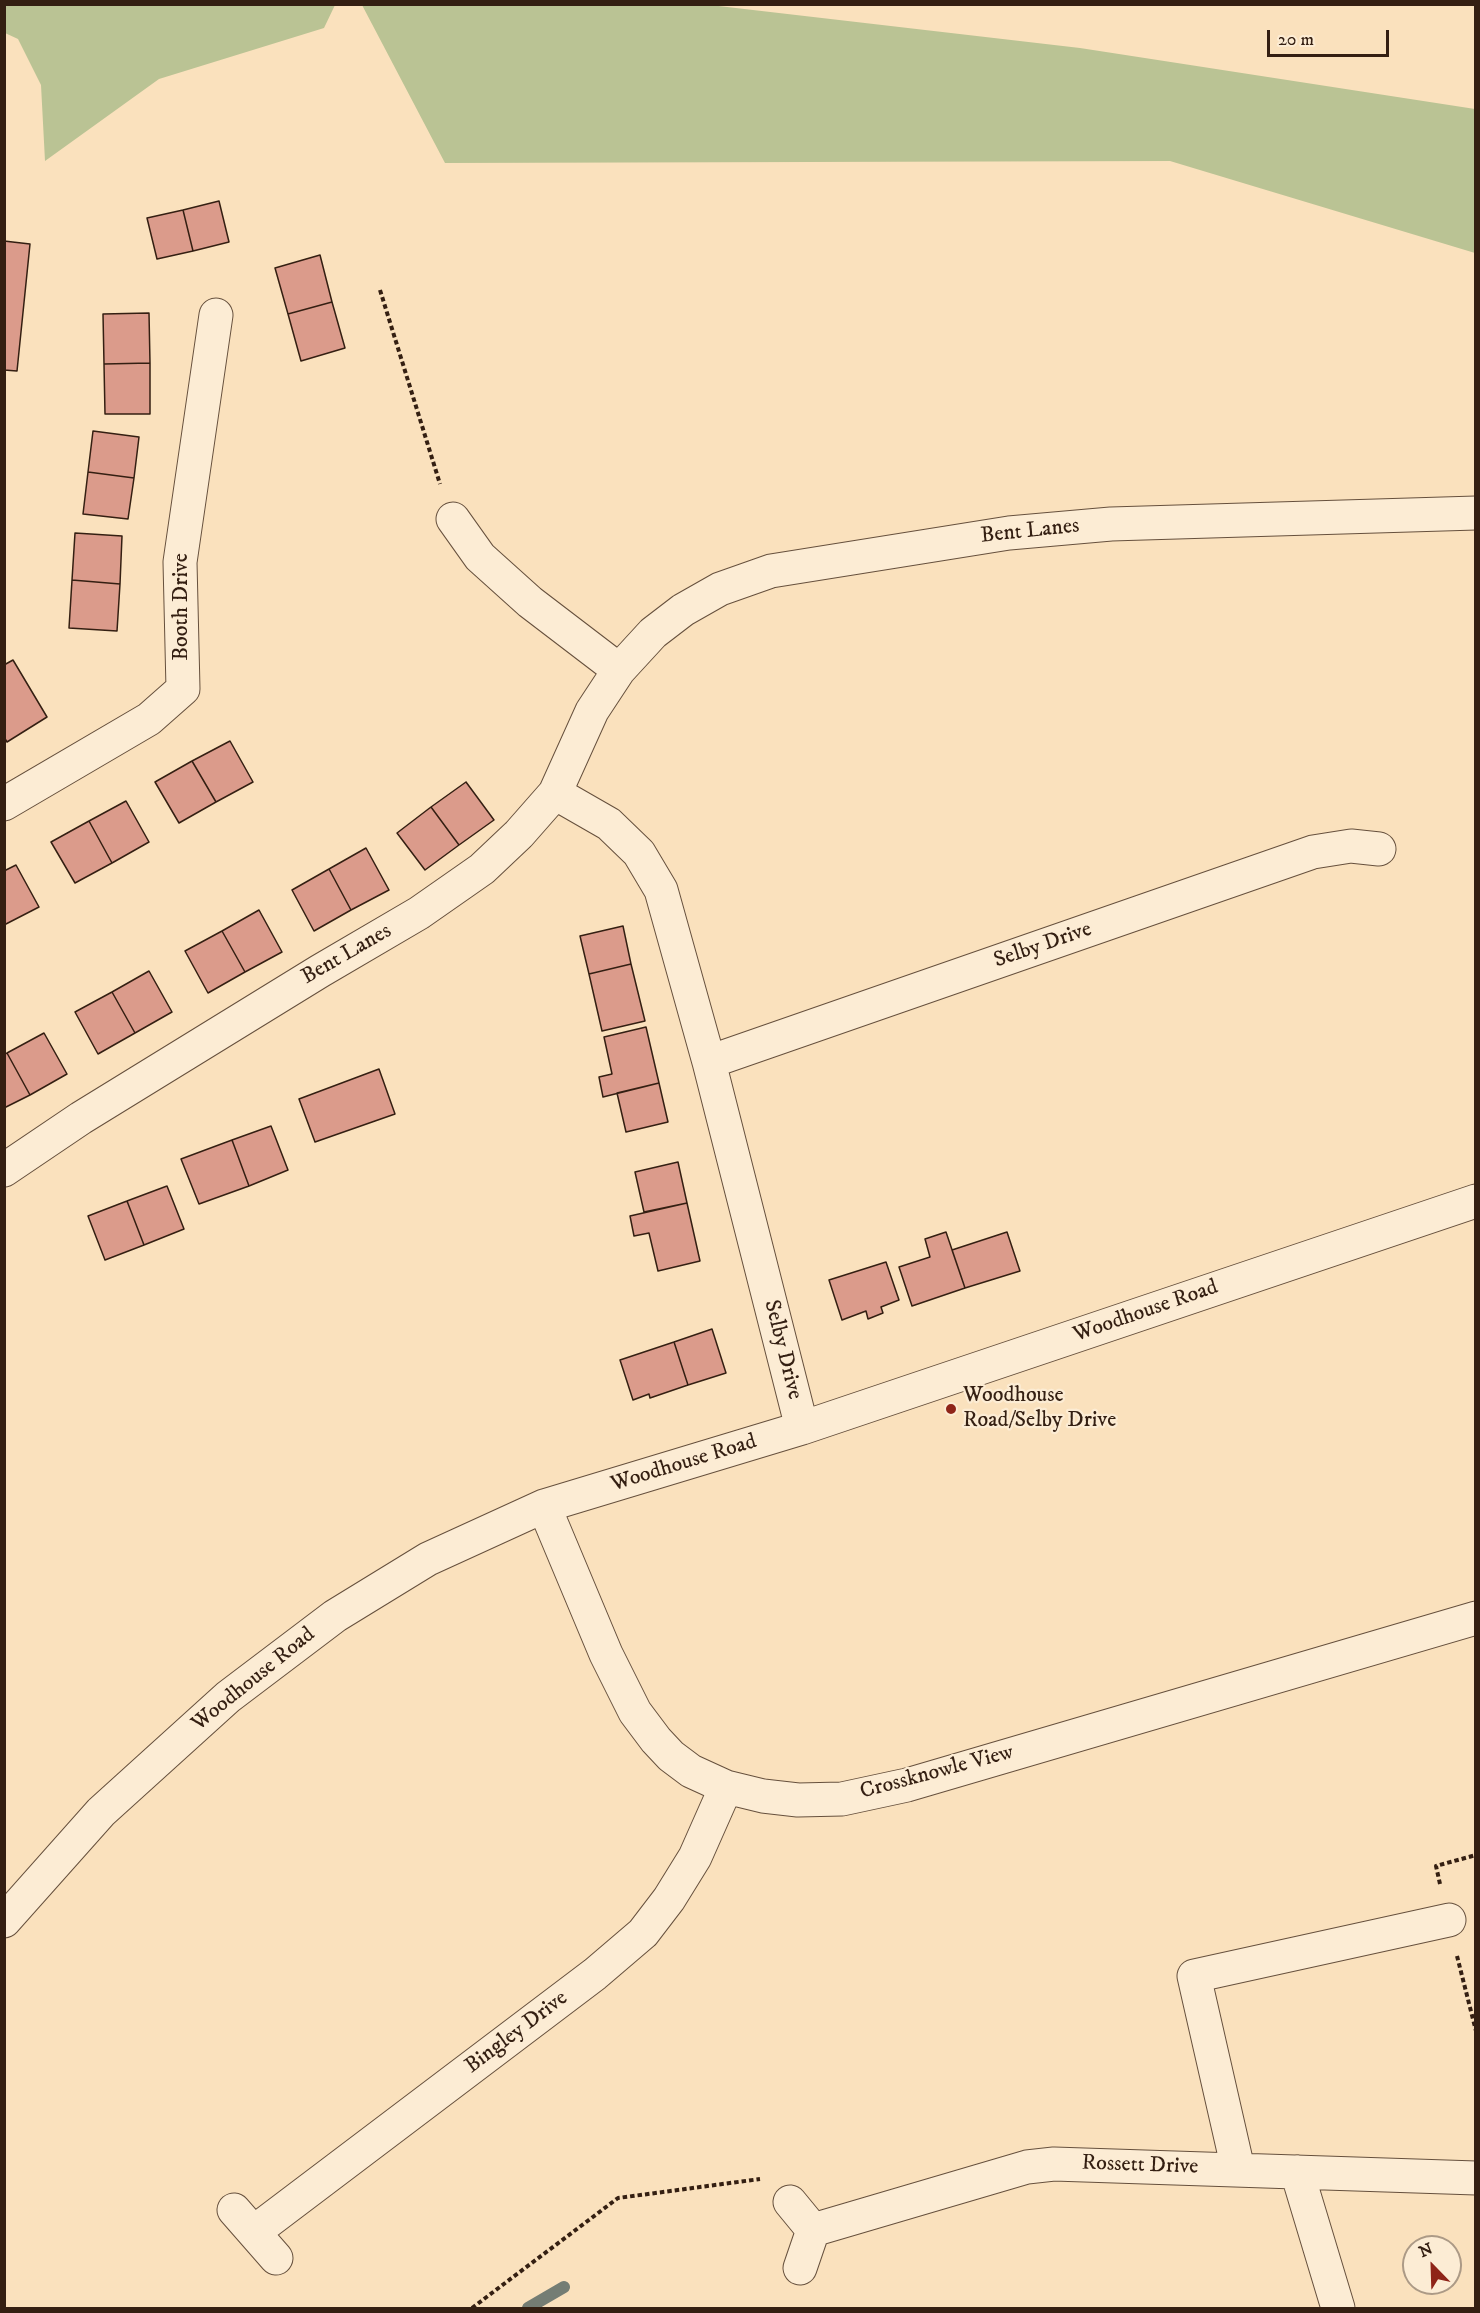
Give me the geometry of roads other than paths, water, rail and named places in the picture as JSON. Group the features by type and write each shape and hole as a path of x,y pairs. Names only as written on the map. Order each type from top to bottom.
{"street":[{"name":"Booth Drive","path":"4,804 149,719 183,689 180,562 216,315"},
{"name":"Bent Lanes","path":"4,1170 81,1118 320,971 419,914 482,869 519,834 555,793 592,711 619,670 653,633 682,610 720,589 771,571 1009,533 1099,525 1476,513"},
{"path":"453,519 480,557 530,602 619,670"},
{"name":"Selby Drive","path":"555,793 609,824 639,853 661,890 709,1062 802,1428"},
{"name":"Selby Drive","path":"709,1062 1313,852 1351,846 1379,849"},
{"name":"Woodhouse Road","path":"4,1921 101,1812 228,1697 335,1616 428,1558 544,1506 802,1428 1476,1202"},
{"name":"Crossknowle View","path":"544,1506 606,1654 636,1712 671,1756 691,1771 726,1787 763,1796 798,1800 842,1799 907,1785 1476,1618"},
{"name":"Bingley Drive","path":"276,2258 244,2221 595,1974 643,1933 669,1899 695,1857 726,1787"},
{"path":"1238,2169 1194,1976 1449,1920"},
{"name":"Rossett Drive","path":"813,2230 1027,2167 1076,2163 1476,2178"},
{"path":"1297,2172 1338,2308"},
{"path":"790,2202 813,2230 800,2268"}],"waterway":[{"path":"528,2308 564,2287"}],"place":[{"name":"Woodhouse Road/Selby Drive","path":"951,1409"}]}
